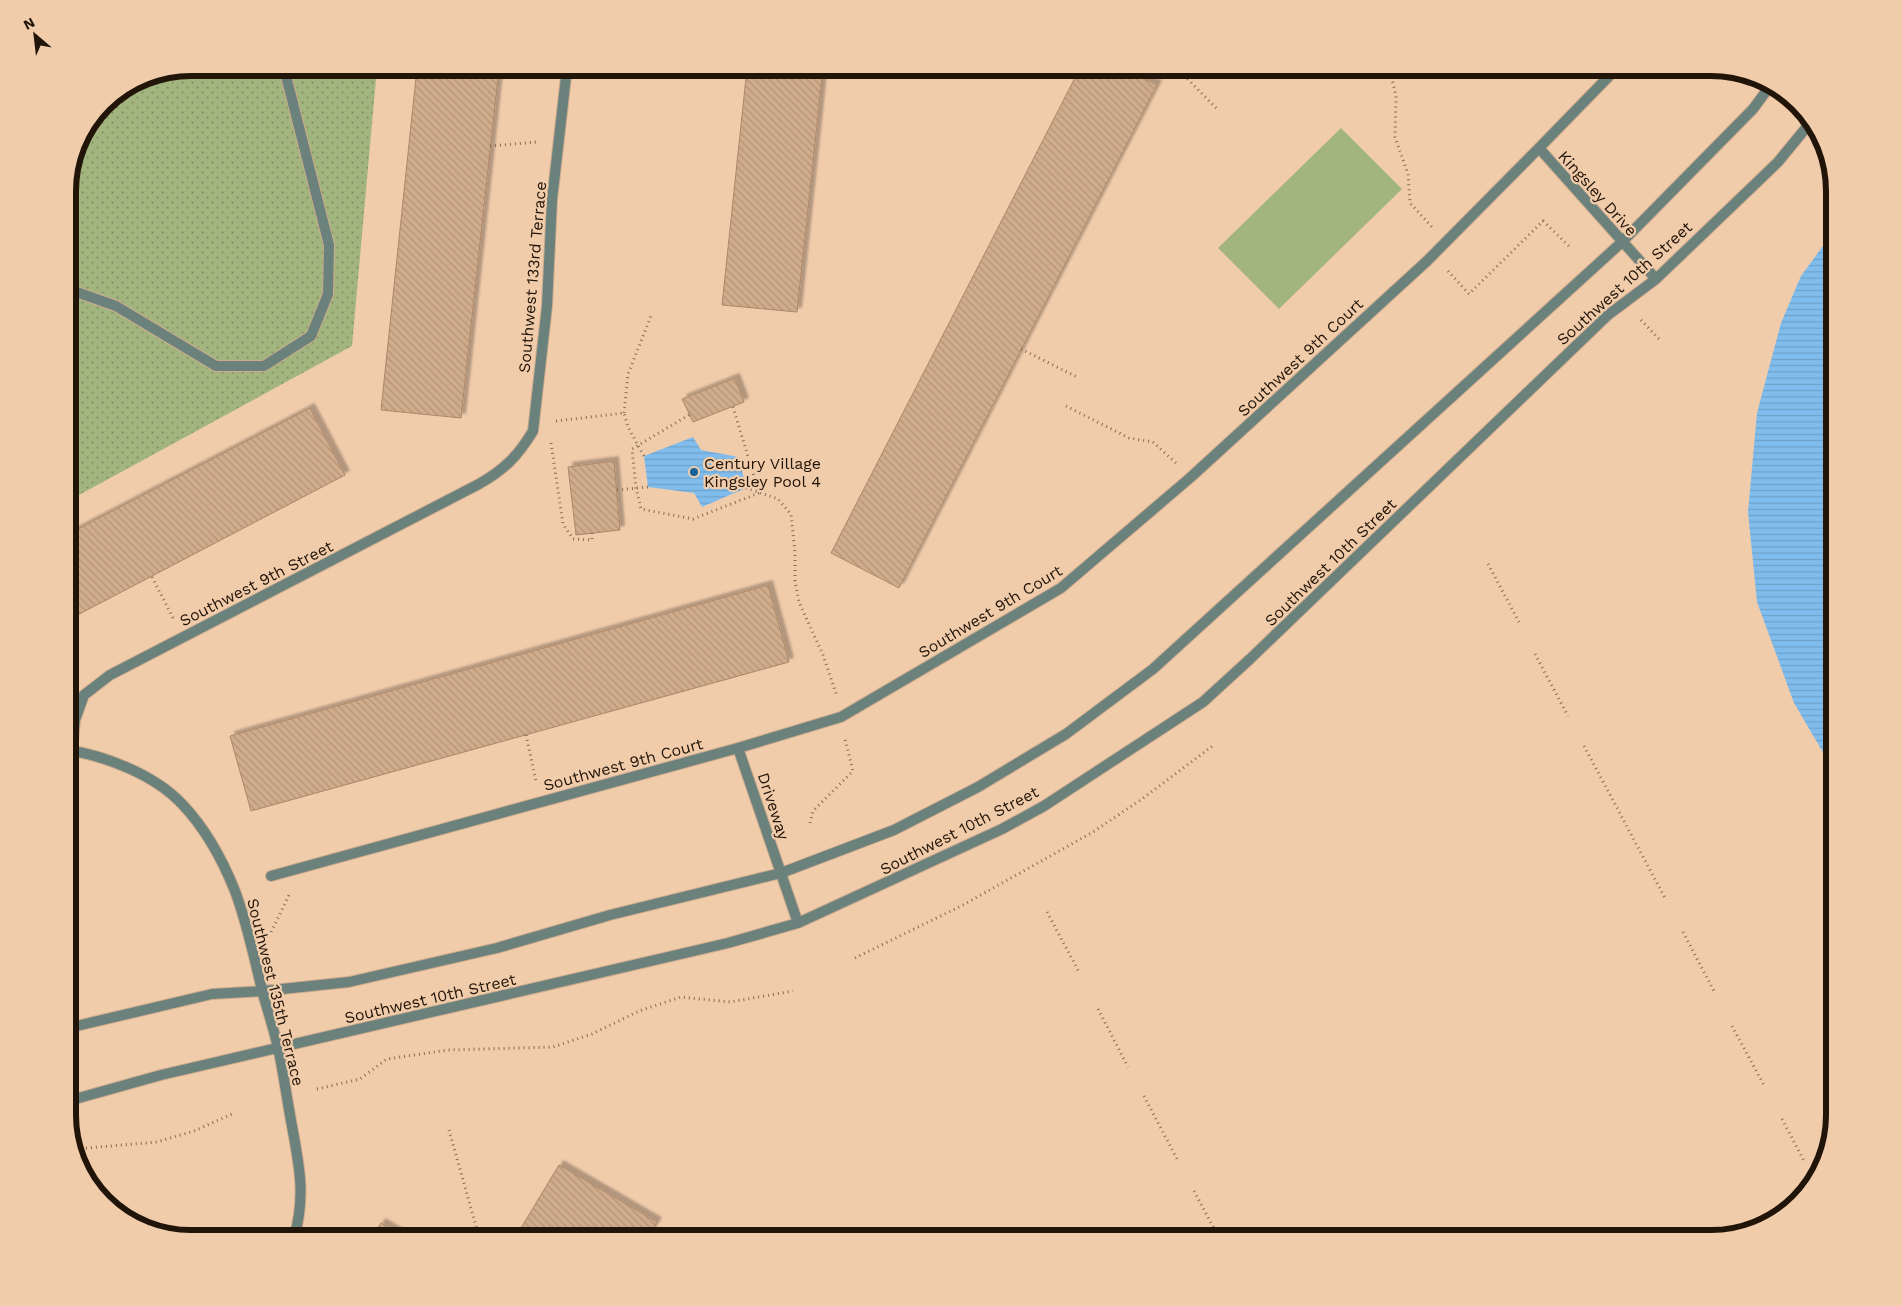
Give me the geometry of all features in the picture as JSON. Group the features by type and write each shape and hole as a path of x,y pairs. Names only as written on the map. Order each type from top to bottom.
{"street":[{"path":"76,292 116,306 216,366 264,366 311,336 328,294 329,245 286,76"},
{"name":"Southwest 133rd Terrace","path":"495,475 514,459 533,431 547,306 552,200 566,76"},
{"name":"Southwest 9th Court","path":"271,876 738,748 841,717 1061,588 1191,478 1432,255 1609,76"},
{"name":"Southwest 10th Street","path":"76,1026 212,994 349,982 488,950 610,915 781,873 894,830 978,787 1066,734 1145,675 1622,242 1753,109 1766,91"},
{"name":"Southwest 10th Street","path":"76,1099 161,1074 278,1049 728,943 798,923 1002,829 1044,806 1203,702 1608,315 1656,279 1778,162 1806,128"},
{"name":"Kingsley Drive","path":"1539,148 1656,279"},
{"name":"Southwest 9th Street","path":"76,720 84,694 110,675 495,475"},
{"name":"Driveway","path":"738,748 781,873"},
{"name":"Southwest 135th Terrace","path":"76,752 128,767 158,785 182,804 212,847 234,890 246,923 278,1049 300,1170 302,1199 296,1230"},
{"path":"781,873 798,923"}],"path":[{"path":"1185,76 1217,109"},
{"path":"1390,76 1396,96 1396,137 1408,174 1410,203 1446,241"},
{"path":"490,146 544,142 558,146"},
{"path":"1432,255 1469,294 1543,221 1571,248"},
{"path":"644,456 628,427 624,413 628,374 651,316"},
{"path":"1641,320 1660,340"},
{"path":"1021,349 1079,378"},
{"path":"1066,406 1129,438 1153,442 1191,478"},
{"path":"733,407 759,493"},
{"path":"592,533 592,540 573,539 563,524 550,431 551,424 554,421 624,413"},
{"path":"690,415 632,448 636,488 642,509 693,519 759,493"},
{"path":"533,431 550,431"},
{"path":"617,490 648,487"},
{"path":"746,488 778,499 791,514 795,581 799,602 823,655 839,701"},
{"path":"1488,564 1519,622"},
{"path":"152,576 183,638"},
{"path":"1535,654 1568,716"},
{"path":"526,735 541,802"},
{"path":"810,823 813,810 853,771 845,739"},
{"path":"855,958 962,905 1093,832 1149,794 1215,744"},
{"path":"1584,746 1666,900"},
{"path":"271,933 291,891 287,872"},
{"path":"1047,912 1079,972"},
{"path":"1683,932 1715,993"},
{"path":"317,1089 360,1079 387,1059 448,1050 553,1047 592,1034 638,1011 681,997 730,1002 793,991"},
{"path":"1098,1009 1128,1067"},
{"path":"1732,1026 1765,1087"},
{"path":"1144,1096 1177,1159"},
{"path":"82,1149 157,1142 194,1131 232,1114"},
{"path":"1782,1119 1804,1161"},
{"path":"449,1130 477,1230"},
{"path":"1194,1191 1215,1230"}],"green space":[{"path":"184,76 376,76 352,346 76,497 76,184 85,147 100,121 128,96 147,85 169,78"},
{"path":"1341,128 1402,189 1279,309 1218,248"}],"water":[{"path":"1826,242 1826,757 1794,703 1757,602 1748,512 1757,413 1781,323 1801,276"},
{"name":"Century Village Kingsley Pool 4","path":"693,437 701,450 739,457 746,488 702,507 694,493 648,487 644,456"}],"building":[{"path":"416,76 498,76 461,418 381,410"},
{"path":"746,76 822,76 797,312 722,305"},
{"path":"1076,76 1138,76 1157,85 899,588 831,553"},
{"path":"735,378 744,402 693,422 682,399"},
{"path":"310,408 345,475 76,616 76,530"},
{"path":"614,461 620,530 576,535 568,467"},
{"path":"768,585 789,662 251,811 230,736"},
{"path":"559,1165 657,1222 652,1230 520,1230"},
{"path":"381,1223 393,1230 377,1230"}],"place":[{"name":"Century Village Kingsley Pool 4","path":"694,472"}]}
